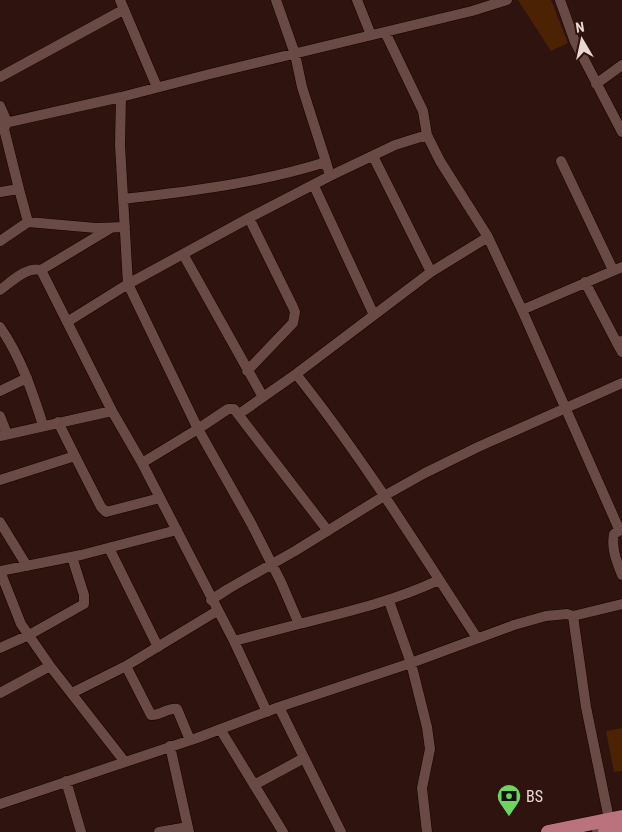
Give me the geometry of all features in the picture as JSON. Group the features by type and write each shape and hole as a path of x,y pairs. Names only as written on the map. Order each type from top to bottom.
{"main road":[{"path":"548,832 612,823 622,828"}],"street":[{"path":"276,0 295,54 302,87 330,176"},
{"path":"357,0 371,35"},
{"path":"3,123 121,97 472,11 506,0"},
{"path":"560,0 575,42 622,132"},
{"path":"0,78 122,5 157,87"},
{"path":"385,32 423,111 427,135 440,161 488,237 620,529 614,534 612,541 613,551 622,576"},
{"path":"596,84 622,65"},
{"path":"121,97 120,144 128,284 198,429 272,564 299,624"},
{"path":"0,106 4,129 28,222"},
{"path":"67,322 128,284 249,218 395,144 427,135"},
{"path":"373,156 431,272"},
{"path":"522,310 618,269 561,161"},
{"path":"123,199 221,188 290,173 326,162"},
{"path":"314,186 374,315"},
{"path":"0,192 19,190"},
{"path":"247,371 293,323 295,312 249,218"},
{"path":"0,241 28,222 62,226 125,227"},
{"path":"0,290 29,270 41,270 112,228"},
{"path":"239,414 296,374 431,272 488,237"},
{"path":"183,254 262,397"},
{"path":"41,270 112,410 142,463 234,641 267,712"},
{"path":"585,282 620,345"},
{"path":"0,327 14,349 27,378 43,426"},
{"path":"296,374 333,421 477,638"},
{"path":"0,391 27,378"},
{"path":"212,600 384,496 454,458 622,383"},
{"path":"142,463 228,409 234,409 328,531"},
{"path":"0,416 4,435 112,410"},
{"path":"58,422 101,507 106,512 160,498"},
{"path":"0,480 75,456"},
{"path":"0,522 27,566"},
{"path":"125,762 50,666 29,635 17,614 0,571 72,557 176,530"},
{"path":"109,548 158,647"},
{"path":"0,648 29,635 84,604 84,595 72,557"},
{"path":"234,641 389,601 440,580"},
{"path":"389,601 411,663 427,727 430,750 422,788 426,832"},
{"path":"0,804 190,740 477,638 546,616 567,614 573,616 622,604"},
{"path":"72,693 126,666 217,611"},
{"path":"573,616 586,707 612,823 597,832"},
{"path":"0,694 50,666"},
{"path":"126,666 151,715 158,715 173,708 177,709 190,740"},
{"path":"279,707 341,832"},
{"path":"220,729 283,832"},
{"path":"159,832 189,829 170,746"},
{"path":"254,785 304,758"},
{"path":"66,781 81,832"}],"building":[{"path":"518,0 551,0 568,43 551,51"},
{"path":"622,728 622,771 614,772 606,731"}],"place":[{"name":"BS","path":"509,817"}]}
